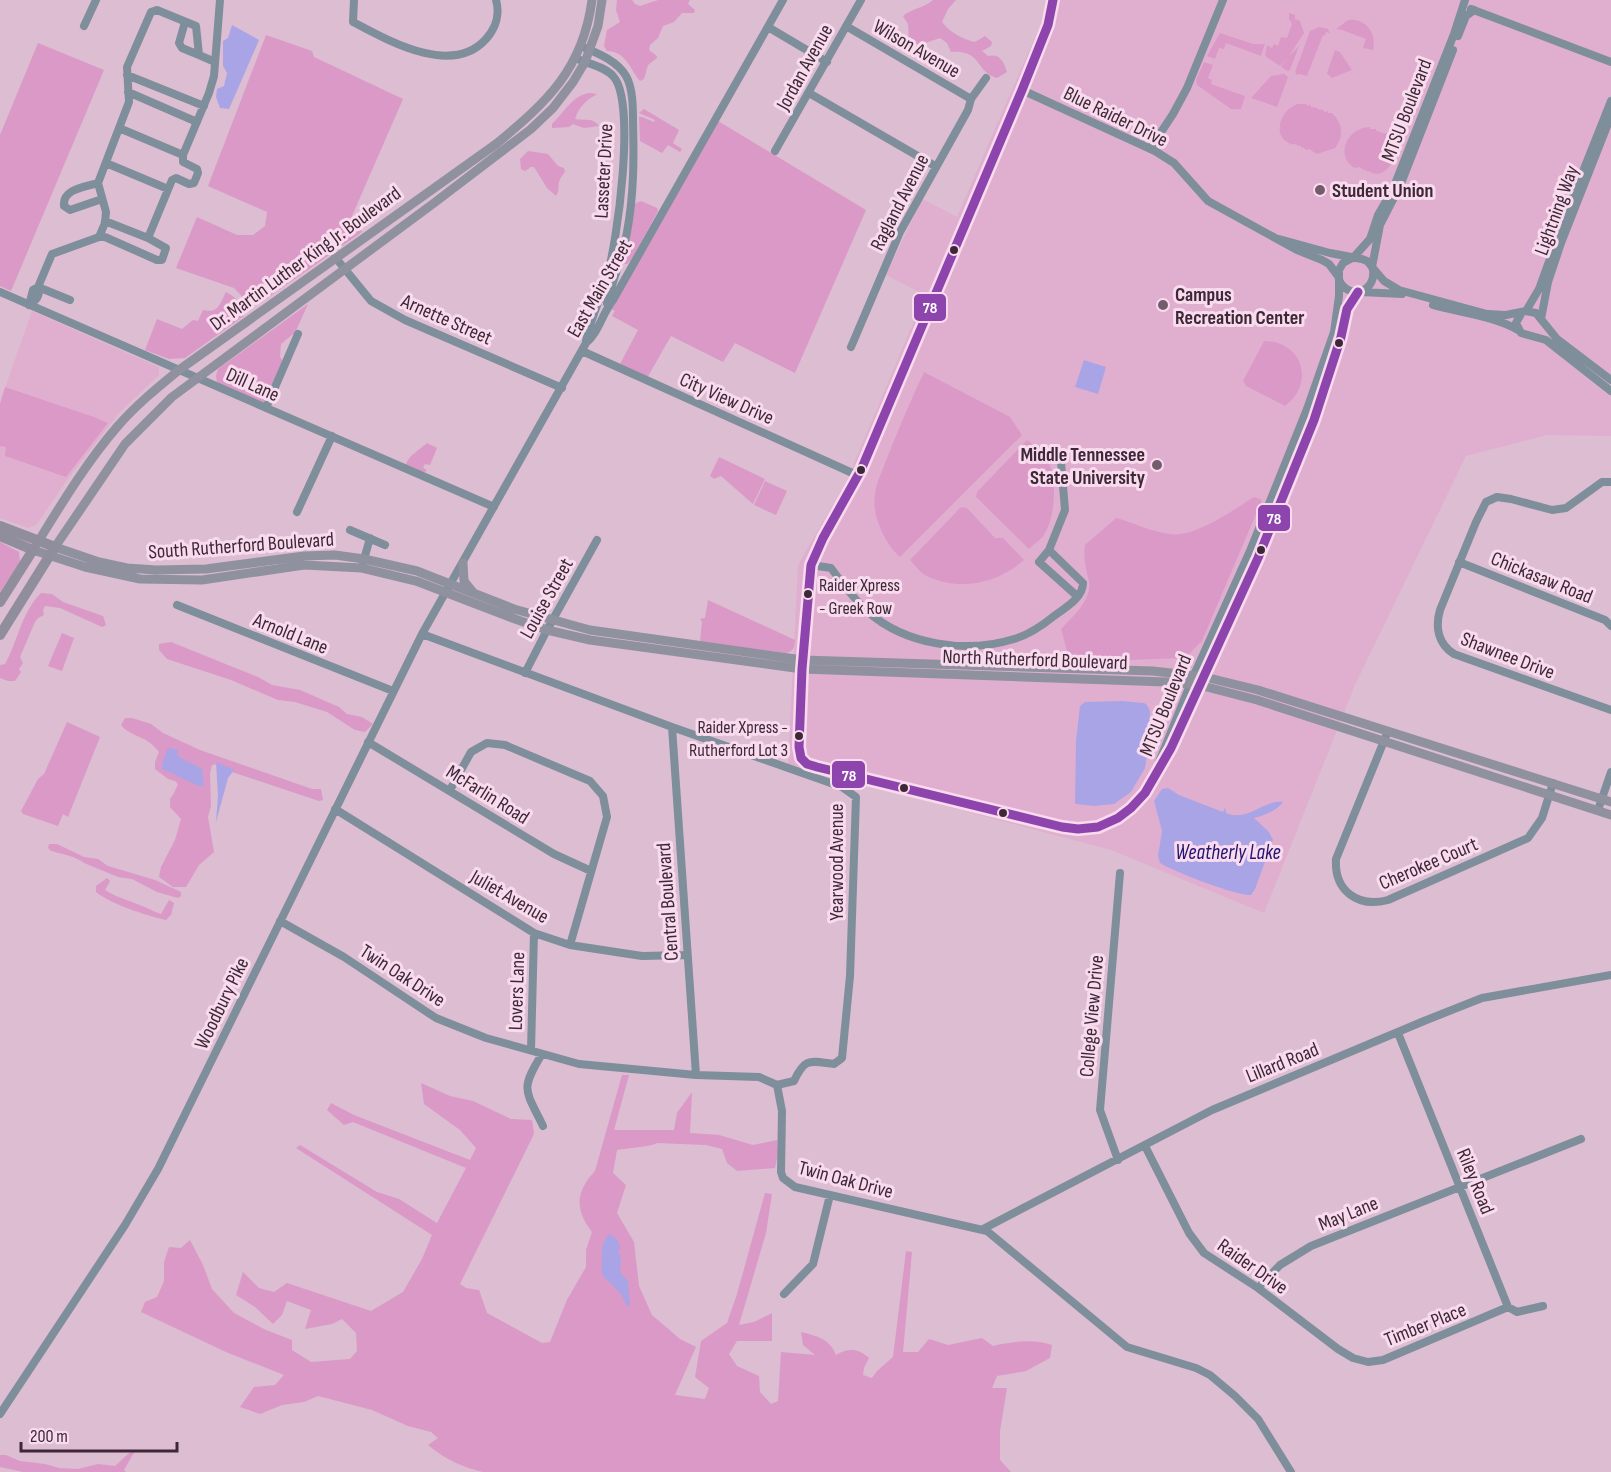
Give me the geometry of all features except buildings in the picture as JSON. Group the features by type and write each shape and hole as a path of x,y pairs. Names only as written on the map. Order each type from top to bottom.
{"highway":[{"name":"South Rutherford Boulevard","path":"0,526 36,545"},
{"name":"South Rutherford Boulevard","path":"0,536 52,551"},
{"path":"0,602 36,545"},
{"path":"0,635 52,551"}],"main road":[{"name":"Dr. Martin Luther King Jr. Boulevard","path":"585,48 592,0"},
{"name":"Dr. Martin Luther King Jr. Boulevard","path":"52,551 125,444 154,413 197,377 531,129 553,108 573,82 585,48 598,26 602,0"},
{"name":"Dr. Martin Luther King Jr. Boulevard","path":"36,545 91,460 117,427 146,398 179,370 496,144 551,95 580,60"},
{"name":"South Rutherford Boulevard","path":"52,551 127,568 156,570 206,570 304,556 335,555 449,589"},
{"path":"463,563 464,581 475,594"},
{"name":"North Rutherford Boulevard","path":"449,589 549,625 802,665 1142,670 1257,700 1611,815"},
{"name":"North Rutherford Boulevard","path":"449,589 475,594 549,625"},
{"name":"North Rutherford Boulevard","path":"1194,682 1205,677 1258,690 1607,800"}],"street":[{"path":"84,26 96,0"},
{"path":"148,238 172,180 176,178 189,184 194,183 198,172 197,169 183,162 183,155 214,76 220,0"},
{"path":"354,0 353,22 424,54 450,57 470,51 482,44 495,24 498,9 495,0"},
{"name":"East Main Street","path":"449,589 586,343 613,300 783,0"},
{"name":"Jordan Avenue","path":"775,151 861,0"},
{"path":"802,665 810,565 859,476 1022,90 1048,25 1053,0"},
{"path":"1150,149 1187,88 1223,0"},
{"path":"1464,1 1474,10 1611,62"},
{"name":"MTSU Boulevard","path":"1352,258 1370,239 1378,215 1393,189 1454,33 1464,1"},
{"path":"99,237 106,212 98,183 129,102 127,67 151,12 157,10 196,26 199,55"},
{"name":"MTSU Boulevard","path":"1372,268 1380,225 1404,177 1466,16 1474,10"},
{"path":"185,22 179,43 182,48 215,62"},
{"path":"768,27 827,62"},
{"name":"Wilson Avenue","path":"846,27 971,99"},
{"name":"Lasseter Drive","path":"585,48 619,67 627,77 631,97 634,152 627,233 586,343"},
{"name":"Lasseter Drive","path":"580,60 613,75 619,85 622,101 624,154 622,194 606,309"},
{"path":"127,75 204,106"},
{"name":"Ragland Avenue","path":"851,347 900,232 968,110 971,99 986,78"},
{"name":"Blue Raider Drive","path":"1022,90 1150,149 1174,163 1208,201 1297,250 1327,262 1339,278"},
{"path":"128,92 197,122"},
{"path":"809,93 935,166"},
{"name":"Lightning Way","path":"1524,311 1539,289 1580,176 1611,101"},
{"name":"Lightning Way","path":"1541,320 1548,282 1561,243 1611,116"},
{"path":"119,128 183,155"},
{"path":"105,163 168,189"},
{"path":"98,183 70,192 65,196 64,206 70,210 102,199"},
{"path":"29,305 37,299 40,292 39,287 52,254 99,237 105,237 157,260 162,260 166,248 148,238 105,221"},
{"name":"Blue Raider Drive","path":"1279,239 1352,258"},
{"name":"Arnette Street","path":"335,257 370,301 403,319 562,388"},
{"path":"1611,380 1557,339 1536,313 1524,311 1496,315 1465,309 1399,290 1384,281 1362,259 1352,258 1341,266 1339,278 1345,289 1350,292 1400,294 1461,313 1504,322 1528,336 1546,340 1611,391"},
{"path":"610,280 633,262"},
{"path":"1360,292 1373,280 1372,268"},
{"name":"MTSU Boulevard","path":"802,665 799,747 801,758 807,764 1062,827 1078,829 1098,826 1118,818 1145,793 1171,748 1194,682 1307,409 1334,332 1339,299 1339,278"},
{"path":"39,287 70,300"},
{"name":"Dill Lane","path":"0,292 494,507"},
{"name":"MTSU Boulevard","path":"1205,677 1258,558 1314,420 1333,365 1347,309 1360,292"},
{"path":"1518,330 1517,319 1524,311"},
{"path":"1528,336 1540,330 1541,320"},
{"path":"266,408 298,334"},
{"name":"City View Drive","path":"582,351 859,476"},
{"path":"297,512 332,436"},
{"path":"1061,462 1065,510 1049,550 1039,562 1075,600"},
{"path":"1459,562 1486,502 1497,497 1552,510 1566,508 1602,482 1611,482"},
{"path":"350,530 385,545"},
{"path":"363,563 370,538"},
{"name":"Louise Street","path":"525,673 597,540"},
{"path":"810,565 831,568 846,589 867,611 892,628 923,640 953,645 984,646 1017,639 1047,622 1075,600 1083,587 1082,580 1049,550"},
{"name":"Chickasaw Road","path":"1459,562 1605,620 1611,626"},
{"name":"Shawnee Drive","path":"1459,562 1438,618 1440,638 1448,650 1611,710"},
{"name":"Woodbury Pike","path":"0,1414 125,1225 158,1169 393,691 422,634 449,589"},
{"name":"Arnold Lane","path":"177,605 393,691"},
{"name":"Yearwood Avenue","path":"422,634 672,727 842,787 856,798 850,976 842,1059 834,1064 808,1061 801,1066 794,1082 777,1085"},
{"name":"Central Boulevard","path":"672,727 696,1074"},
{"name":"Cherokee Court","path":"1388,731 1336,859 1336,873 1344,890 1358,900 1373,903 1388,900 1527,838 1542,818 1553,783"},
{"name":"McFarlin Road","path":"368,742 554,854 591,871"},
{"path":"450,790 471,752 487,743 505,745 590,781 603,796 607,817 570,945"},
{"path":"1598,810 1607,800 1611,772"},
{"name":"Juliet Avenue","path":"335,809 534,933 570,945 642,956 687,955"},
{"name":"College View Drive","path":"1118,1160 1100,1110 1120,873"},
{"name":"Twin Oak Drive","path":"280,921 345,957 436,1018 486,1038 579,1064 759,1077 777,1085 783,1111 781,1172 783,1178 795,1187 983,1228 1128,1347 1196,1368 1210,1375 1258,1419 1291,1472"},
{"name":"Lovers Lane","path":"531,1050 534,933"},
{"name":"Lillard Road","path":"983,1228 1212,1110 1482,998 1611,975"},
{"name":"Riley Road","path":"1398,1033 1509,1307"},
{"path":"542,1054 527,1078 527,1094 543,1126"},
{"name":"May Lane","path":"1258,1288 1280,1265 1311,1246 1581,1139"},
{"name":"Raider Drive","path":"1144,1146 1189,1233 1204,1253 1258,1288 1353,1358"},
{"path":"784,1294 813,1264 830,1195"},
{"path":"1509,1307 1516,1312 1543,1306"},
{"name":"Timber Place","path":"1353,1358 1368,1362 1383,1360 1509,1307"}],"shaded area":[{"path":"617,0 632,0 640,6 658,0 690,0 688,4 695,10 694,13 682,13 674,22 663,26 649,50 657,58 648,65 644,79 640,81 619,54 607,51 604,46 607,30 620,22 616,10"},
{"path":"933,0 956,0 948,9 942,22 952,32 971,41 975,42 985,36 992,42 991,46 982,51 988,56 998,57 1007,72 997,78 990,75 968,54 951,52 947,43 940,38 919,45 909,41 908,24 903,16"},
{"name":"Middle Tennessee State University","path":"1046,0 1611,0 1611,436 1547,435 1466,456 1355,685 1264,913 1111,850 788,764 798,565 847,480 925,295 886,275 922,199 957,217 1041,23"},
{"path":"1289,13 1295,15 1295,19 1300,21 1304,33 1289,56 1299,46 1288,71 1281,67 1287,59 1280,66 1265,56 1267,45 1272,48 1274,44 1278,46 1281,37 1287,38 1292,24"},
{"path":"1348,20 1360,21 1369,28 1373,38 1373,50 1363,48 1366,39 1336,29"},
{"path":"1319,27 1328,29 1330,33 1326,32 1325,36 1323,35 1307,76 1297,75 1295,72 1310,31"},
{"path":"1220,33 1253,44 1265,44 1261,56 1226,43 1224,49 1219,48 1215,59 1207,56"},
{"path":"266,35 312,51 314,57 403,99 352,216 362,232 259,304 250,305 234,288 176,268 197,217 237,235 253,235 265,226 267,212 208,186"},
{"path":"38,43 104,70 11,291 0,286 0,135"},
{"path":"1335,50 1340,52 1352,70 1332,78 1327,73"},
{"path":"1204,62 1213,65 1208,78 1212,80 1211,84 1245,96 1241,109 1231,109 1197,85 1196,80"},
{"path":"1284,74 1288,77 1277,107 1251,98 1271,76"},
{"path":"590,93 597,94 584,104 575,119 591,120 599,126 584,128 573,124 569,127 552,128 552,124 573,101"},
{"path":"1298,104 1309,106 1310,104 1311,107 1328,111 1336,117 1341,135 1335,148 1317,154 1292,144 1281,136 1280,123 1286,111"},
{"path":"644,109 679,130 673,143 682,149 680,152 668,145 662,153 640,141 639,117 654,122 655,120 639,113"},
{"path":"718,121 866,210 795,373 735,343 723,362 671,336 647,378 620,364 638,330 612,316 615,311 611,309"},
{"path":"1370,127 1370,129 1387,133 1396,145 1393,161 1388,168 1376,174 1349,164 1345,151 1349,138 1354,133"},
{"path":"528,151 548,154 558,166 564,168 565,172 560,180 556,196 547,188 534,167 525,171 521,169 520,159"},
{"path":"641,201 657,208 658,211 632,259 625,264 623,263 634,206"},
{"path":"226,292 238,301 244,316 185,358 169,359 145,350 157,319 182,329 193,320 198,321 203,310 216,309"},
{"path":"308,304 294,335 281,344 280,357 283,361 265,402 217,383 218,369"},
{"path":"32,311 159,367 159,375 119,413 67,480 37,524 29,528 0,518 0,402"},
{"path":"1264,341 1288,348 1296,356 1300,365 1302,375 1300,386 1295,397 1285,406 1246,386 1243,381"},
{"path":"924,372 1010,417 1022,435 900,557 884,537 880,528 875,510 875,494 890,451"},
{"path":"5,387 108,423 66,477 5,456 6,447 0,446 0,404"},
{"path":"1027,440 1043,454 1049,463 1054,483 1049,525 1042,537 1029,549 976,497 977,492"},
{"path":"427,443 437,448 430,465 425,464 423,468 427,470 424,473 406,466 411,456"},
{"path":"719,457 765,479 753,504 721,476 714,479 710,476"},
{"path":"765,481 787,491 776,515 754,505"},
{"path":"1254,497 1262,500 1202,641 1185,658 1070,662 1061,629 1080,608 1089,589 1085,545 1116,518 1156,531 1180,534 1214,522"},
{"path":"961,507 967,508 995,538 1003,538 1024,560 1002,574 978,583 939,581 922,573 910,560"},
{"path":"0,542 19,552 20,562 0,592"},
{"path":"41,593 52,594 63,602 103,616 106,625 102,627 60,608 45,606 44,615 35,622 20,657 23,663 19,669 21,672 15,681 0,678 0,665 5,664 24,618"},
{"path":"708,600 795,640 793,649 785,653 700,642 702,622 700,619 705,618"},
{"path":"62,633 74,638 62,671 48,666"},
{"path":"171,642 258,677 272,685 300,690 339,707 347,714 362,717 373,724 365,732 355,730 327,712 295,702 278,700 231,680 167,659 159,650 159,644"},
{"path":"125,718 151,724 163,733 200,750 312,789 321,789 323,800 319,801 229,771 218,764 212,765 210,773 211,806 208,817 214,852 199,865 186,887 173,887 159,877 161,867 175,840 181,819 170,807 170,799 178,784 155,769 159,752 150,743 124,729 121,725"},
{"path":"67,722 100,737 68,817 63,814 58,826 23,814 21,811 38,779 44,774"},
{"path":"49,844 57,844 84,857 98,859 108,866 155,880 181,892 181,896 178,898 157,892 132,879 118,877 73,857 51,851 48,848"},
{"path":"107,878 110,881 105,890 158,913 161,914 169,900 174,903 171,915 166,920 158,918 103,897 96,892 96,886"},
{"path":"622,1075 629,1075 614,1130 674,1130 677,1113 692,1092 690,1133 719,1135 753,1145 777,1140 778,1153 775,1168 737,1171 727,1163 722,1149 706,1145 657,1143 617,1150 613,1173 626,1185 617,1213 634,1242 639,1286 652,1315 680,1339 696,1347 675,1395 705,1399 709,1388 695,1377 701,1341 727,1323 765,1193 772,1194 766,1233 739,1325 754,1322 772,1313 772,1341 737,1341 729,1354 737,1366 759,1376 760,1392 771,1404 778,1401 781,1352 815,1355 803,1345 801,1332 827,1342 836,1355 853,1350 861,1352 869,1358 863,1375 872,1378 893,1357 906,1251 912,1252 903,1352 918,1352 929,1339 948,1345 982,1338 993,1346 1023,1341 1052,1345 1050,1358 1026,1371 997,1376 992,1388 1007,1388 1000,1431 1000,1460 1011,1472 483,1472 454,1462 434,1450 428,1445 438,1438 431,1432 408,1426 372,1410 318,1396 304,1402 282,1405 260,1414 240,1407 254,1387 275,1385 284,1375 226,1352 141,1312 145,1302 157,1297 164,1281 164,1262 169,1247 181,1248 190,1240 212,1289 234,1313 266,1330 292,1340 292,1350 311,1362 350,1359 357,1351 356,1333 342,1319 332,1324 305,1329 311,1310 287,1301 282,1315 273,1324 255,1307 236,1295 243,1272 259,1288 274,1292 287,1283 371,1311 403,1292 422,1259 432,1235 296,1148 300,1145 377,1192 399,1199 437,1223 466,1168 353,1122 344,1125 327,1110 331,1103 354,1115 470,1160 476,1148 460,1130 424,1104 421,1083 450,1096 473,1101 511,1119 532,1120 534,1134 460,1284 466,1288 479,1290 487,1313 542,1343 550,1342 567,1300 586,1267 586,1250 592,1232 582,1216 581,1194 588,1179 595,1171"},
{"path":"136,1449 124,1470 126,1472 23,1472 0,1467 0,1455 59,1468 78,1469 98,1464 115,1466"}],"water":[{"path":"232,25 259,40 229,109 220,108 216,97 217,89 224,86 227,73 223,66 223,41 228,38"},
{"path":"1084,360 1106,367 1098,394 1075,387"},
{"path":"1085,702 1144,703 1150,711 1145,768 1131,792 1114,804 1094,806 1076,804 1076,741 1080,706"},
{"path":"168,748 178,750 177,755 202,769 204,787 162,769"},
{"path":"216,762 234,770 228,778 216,822 218,795"},
{"name":"Weatherly Lake","path":"1168,788 1179,795 1223,812 1225,807 1226,813 1234,815 1242,815 1275,802 1283,802 1270,812 1254,818 1269,832 1273,840 1251,895 1233,892 1177,872 1160,863 1158,856 1162,831 1154,801 1162,789"},
{"path":"609,1234 617,1239 620,1247 618,1252 621,1256 620,1272 628,1281 630,1307 602,1275 602,1248"}],"transit line":[{"name":"78","path":"1053,0 1048,25 1022,90 861,470 823,538 811,565 802,669 799,747 801,758 807,764 1062,827 1078,829 1098,827 1118,818 1131,808 1145,793 1171,748 1258,558 1314,420 1341,337 1347,309 1358,292"}],"place":[{"name":"Student Union","path":"1320,190"},
{"name":"Campus Recreation Center","path":"1163,305"},
{"name":"Middle Tennessee State University","path":"1157,465"},
{"name":"Raider Xpress - Greek Row","path":"808,594"},
{"name":"Raider Xpress - Rutherford Lot 3","path":"799,736"}]}
